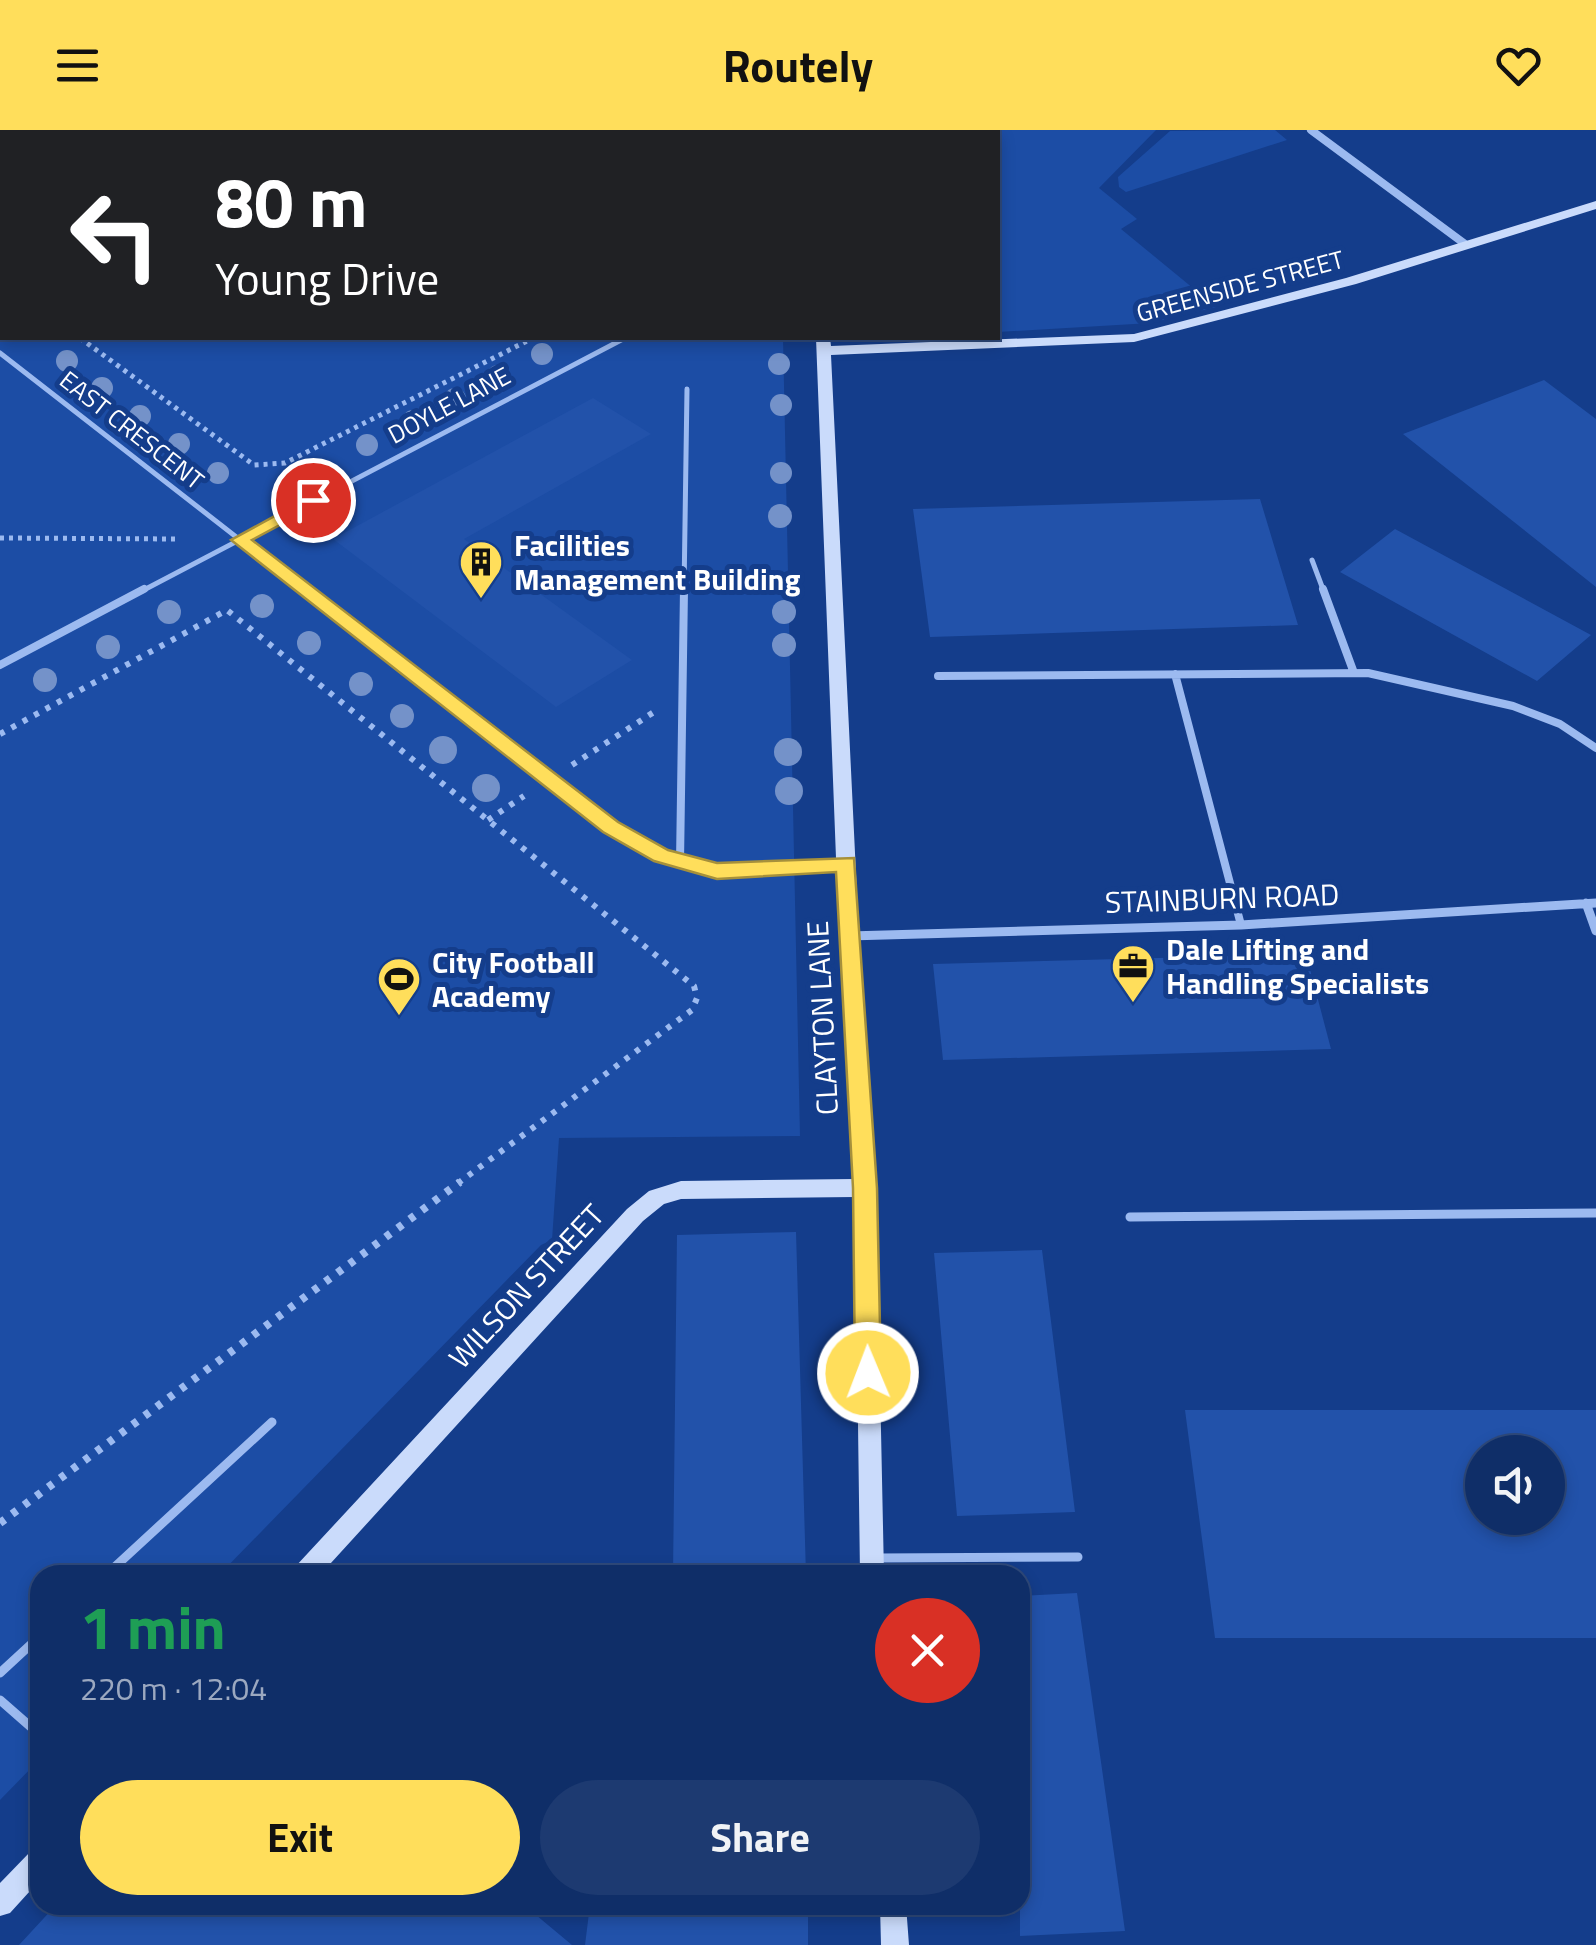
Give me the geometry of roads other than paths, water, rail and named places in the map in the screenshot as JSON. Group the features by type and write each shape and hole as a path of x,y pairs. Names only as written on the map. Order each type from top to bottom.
{"street":[{"path":"1311,130 1465,244"},
{"name":"GREENSIDE STREET","path":"824,344 1134,338 1350,281 1596,205"},
{"name":"CLAYTON LANE","path":"824,344 849,936 865,1188 871,1565"},
{"path":"1591,903 1596,931"},
{"name":"STAINBURN ROAD","path":"849,936 1241,925 1591,903"},
{"name":"WILSON STREET","path":"313,1565 622,1228 657,1197 681,1190 865,1188"},
{"path":"0,1902 30,1870"},
{"path":"893,1915 895,1945"}],"lane":[{"name":"DOYLE LANE","path":"0,665 621,340"},
{"name":"EAST CRESCENT","path":"0,353 548,780 643,848 680,863 717,871 846,864"},
{"path":"680,863 688,389"},
{"path":"1312,560 1354,673"},
{"path":"938,676 1368,672 1514,706 1560,724 1596,748"},
{"path":"1175,674 1241,925"},
{"path":"1130,1217 1596,1213"},
{"path":"117,1565 272,1422"},
{"path":"894,1565 1078,1557"},
{"path":"0,1673 30,1645"},
{"path":"0,1700 30,1726"}],"place":[{"name":"Facilities Management Building","path":"481,600"},
{"name":"Dale Lifting and Handling Specialists","path":"1133,1004"},
{"name":"City Football Academy","path":"399,1017"}]}
